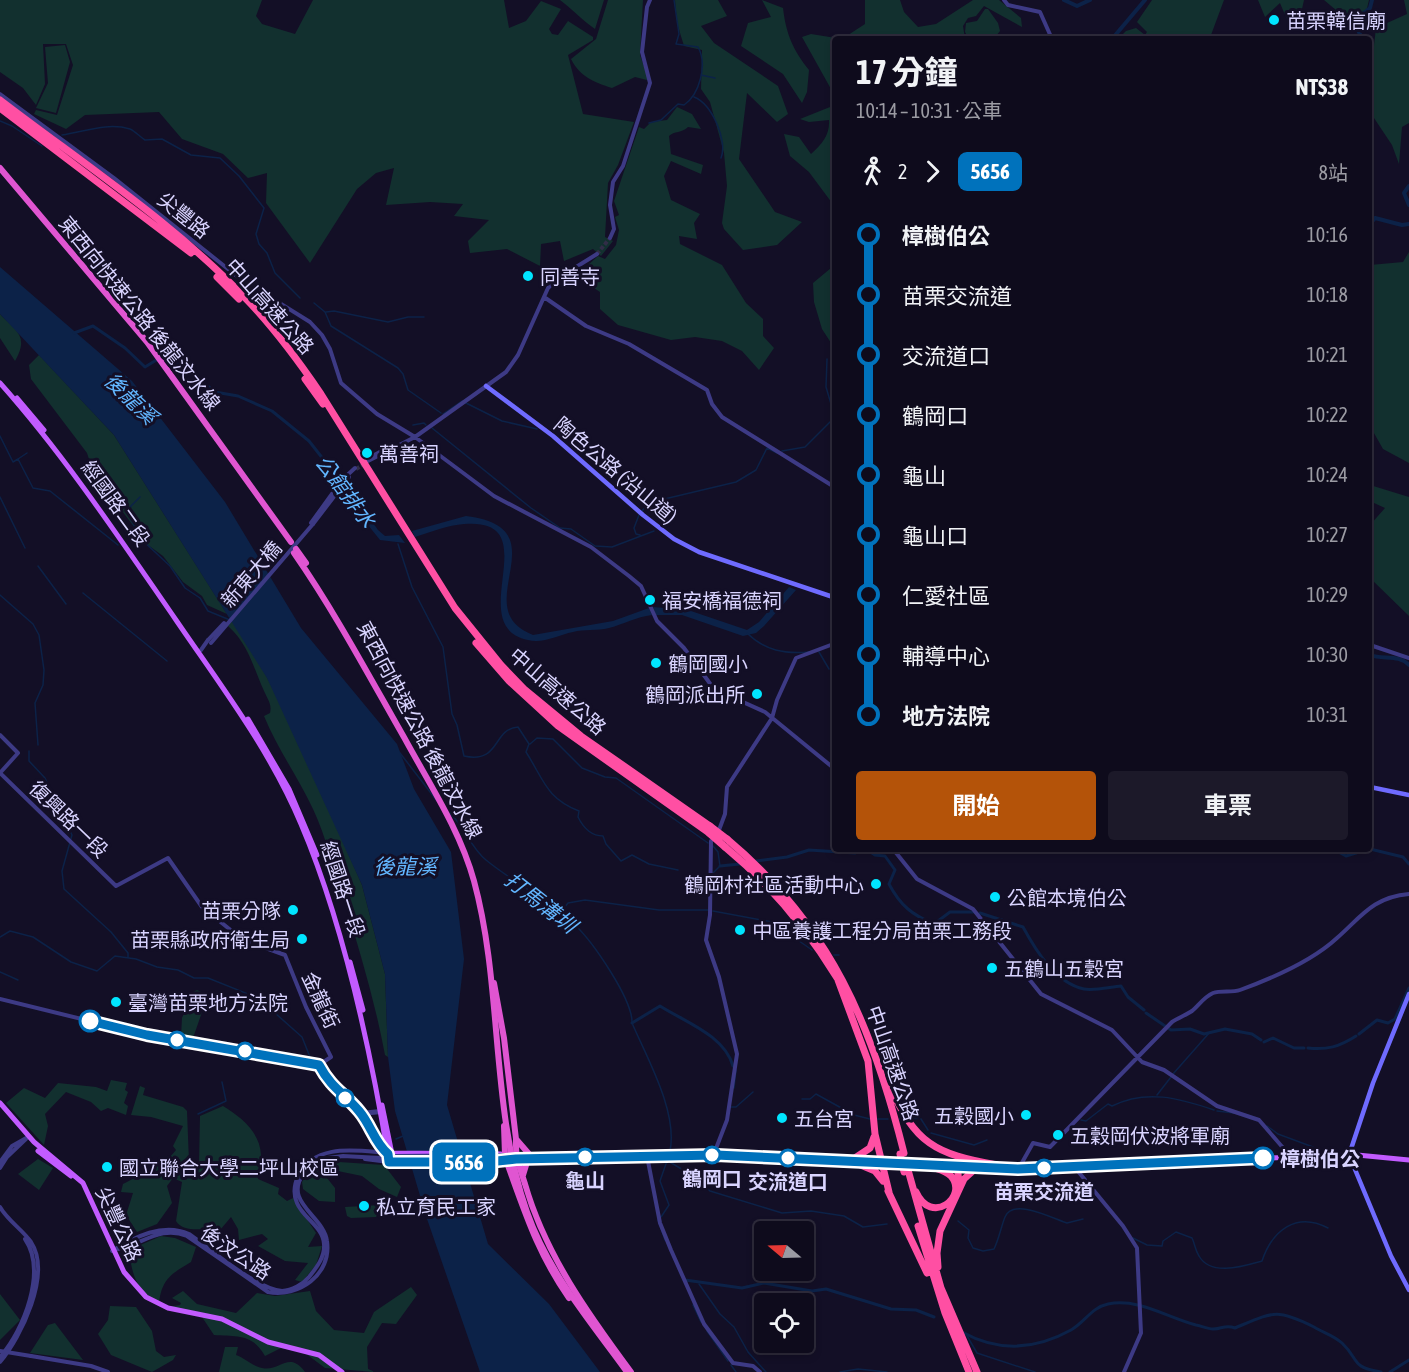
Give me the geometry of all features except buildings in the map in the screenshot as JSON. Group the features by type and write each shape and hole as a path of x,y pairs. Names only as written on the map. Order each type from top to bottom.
{"highway":[{"name":"中山高速公路","path":"0,100 168,227 251,304 298,360 321,394 412,543 465,622 524,689 581,736 710,834 726,843 773,882 814,931 856,1005 873,1046 902,1154 922,1241 945,1313 969,1372"},
{"name":"中山高速公路","path":"0,108 172,237 248,307 294,362 405,531"},
{"name":"東西向快速公路 後龍汶水線","path":"0,168 147,342 289,543 168,375 0,173"},
{"name":"東西向快速公路 後龍汶水線","path":"295,551 348,630 456,826 472,865 482,901 513,1140 525,1197 551,1259 629,1372 548,1260 531,1222 519,1186 510,1140 479,902 461,844 345,632 295,551"},
{"name":"中山高速公路","path":"726,843 781,899 808,932 838,980 856,1013 871,1052 902,1154"},
{"path":"490,976 505,1141 522,1175 546,1242 596,1324"},
{"path":"838,980 868,1061 874,1134 889,1192"},
{"path":"494,983 504,1038 516,1139 511,1157 512,1178 527,1223 546,1261 571,1301 585,1314"},
{"path":"873,1046 904,1113 928,1143 950,1155 999,1166"},
{"path":"874,1134 870,1148 853,1159 875,1171 889,1192 923,1264 936,1301 945,1313"},
{"path":"516,1139 532,1156 522,1175"},
{"path":"911,1181 919,1198 928,1206 940,1207 951,1201 955,1192 952,1177 946,1172 925,1164"},
{"path":"957,1165 958,1195"},
{"path":"942,1290 938,1241 966,1175 974,1170 999,1166"},
{"name":"中山高速公路","path":"906,1171 911,1181 942,1290 977,1372"}],"main road":[{"name":"經國路二段","path":"0,378 82,480 200,652"},
{"name":"經國路二段","path":"0,383 79,482 200,652"},
{"name":"陶色公路 (沿山道)","path":"486,386 553,436 641,514 672,538 699,552 832,597"},
{"name":"經國路一段","path":"200,652 271,754 311,837 358,988 392,1162"},
{"path":"1372,787 1409,795"},
{"path":"1409,994 1373,1083 1349,1155 1391,1256 1409,1290"},
{"name":"尖豐公路","path":"0,1104 27,1138 82,1186 129,1284 145,1300 167,1311 222,1319 268,1342 319,1355 340,1371"},
{"path":"880,1160 1019,1167 1329,1152 1409,1160"},
{"path":"390,1153 511,1157"},
{"path":"392,1162 532,1156 716,1153 957,1165"}],"street":[{"path":"609,237 614,224 610,205 613,182 623,166 650,83 642,52 647,7 650,0"},
{"path":"1004,0 1008,5 1040,12 1051,36"},
{"name":"尖豐路","path":"0,94 105,171 238,278 310,322 322,335 330,349 341,383 377,414 415,437 494,496 599,553 641,586 654,616 684,648 714,689 765,712 772,718"},
{"path":"367,460 415,437 511,367 552,283 596,253"},
{"path":"544,297 586,326 629,344 707,390 712,404 722,417 832,486"},
{"name":"新東大橋","path":"200,652 312,523 343,480 356,468"},
{"path":"718,830 725,814 727,787 772,718 777,700 796,658 832,644"},
{"path":"1372,646 1409,658"},
{"path":"772,718 832,767"},
{"path":"0,735 18,753 0,773"},
{"name":"復興路一段","path":"0,773 116,886 168,858 192,896 202,907 243,940 285,955"},
{"path":"710,834 710,910 706,940 730,1021 736,1064 727,1120 716,1153"},
{"path":"896,852 921,882 974,909 1041,994 1112,1030 1138,1058 1164,1070 1218,1106 1259,1120 1291,1155"},
{"path":"1019,1167 1033,1143 1050,1147 1167,1026 1215,992 1238,991 1273,975 1287,972 1336,939 1362,912 1397,895 1409,894"},
{"name":"金龍街","path":"285,955 306,1007 332,1058 319,1065"},
{"path":"0,999 147,1035 319,1065 330,1085 361,1113 378,1146 390,1153"},
{"path":"361,1113 381,1112"},
{"path":"0,1162 12,1146 27,1138"},
{"path":"0,1168 7,1156 27,1138"},
{"path":"321,1157 327,1152 390,1153"},
{"path":"321,1157 342,1153 511,1157"},
{"path":"647,1155 660,1223 704,1324 733,1363 753,1366 760,1372"},
{"path":"321,1157 418,1160 511,1157"},
{"path":"321,1157 348,1157 392,1162"},
{"name":"後汶公路","path":"113,1250 158,1234 180,1233 268,1292 284,1295 309,1283 323,1260 327,1239 305,1209 298,1189 302,1176 310,1165 321,1157"},
{"path":"1072,1165 1123,1226 1137,1248 1141,1333 1124,1372"},
{"path":"0,1207 35,1249 38,1267 23,1330 0,1362"},
{"path":"0,1212 32,1250 35,1270 31,1298 20,1328 0,1357"},
{"path":"0,1351 91,1366 108,1372"}],"green space":[{"path":"0,0 262,0 256,16 262,24 295,34 313,0 504,0 509,28 526,21 541,1 561,9 549,29 552,34 558,35 568,21 593,37 593,40 568,55 583,114 634,122 618,165 608,183 605,237 613,241 601,256 593,249 564,261 560,241 541,244 540,266 507,249 470,253 468,241 489,220 454,216 463,204 430,202 386,205 394,168 376,173 357,189 310,263 266,203 267,173 248,178 223,154 182,139 159,112 85,115 66,129 34,114 36,110 57,115 73,65 66,44 43,44 45,84 36,105 23,88 0,72"},
{"path":"560,0 604,0 595,29 586,22"},
{"path":"608,0 643,0 640,55 647,80 635,77 612,88 583,75 571,59 596,39"},
{"path":"675,0 718,0 727,16 701,26 714,43 778,86 788,114 777,122 747,93 739,159 775,212 802,222 777,245 743,250 724,229 722,223 727,186 724,153 710,102 701,89 702,50 684,46 677,23"},
{"path":"762,0 783,8 791,41 809,70 807,92 802,103 783,74 741,46 748,23 771,17"},
{"path":"865,0 900,0 904,12 918,27 936,24 973,0 999,0 1021,18 1022,27 984,6 976,16 968,18 963,26 965,36 847,36 865,24"},
{"path":"1152,0 1224,0 1212,36 1121,36 1126,31 1136,28 1145,35 1147,32 1137,22"},
{"path":"1258,0 1304,0 1298,27 1288,22 1280,3 1265,17"},
{"path":"1324,0 1369,0 1364,21 1349,21"},
{"path":"1404,0 1409,0 1409,123 1402,127 1399,164 1392,145 1372,115 1372,63 1376,28 1407,14"},
{"path":"985,9 988,9 998,23 1000,31 996,36 967,36 965,32 966,23 977,21"},
{"path":"811,34 832,37 832,89 831,89 802,37"},
{"path":"65,45 70,62 56,113 36,108 48,83 45,47"},
{"path":"677,107 692,114 701,129 688,127 669,136 671,154 703,165 701,174 671,161 664,176 671,200 700,214 694,223 697,239 679,236 680,244 722,265 746,303 763,319 763,336 774,348 759,370 742,351 722,341 695,337 671,340 618,325 600,309 600,292 576,276 598,256 605,259 616,245 619,230 615,217 619,215 614,201 639,127 644,129 651,122 667,120"},
{"path":"832,107 832,203 809,172 790,156 784,134 799,137 811,154 824,139 829,120 809,122 800,119"},
{"path":"1409,252 1409,463 1383,449 1372,430 1372,265 1403,262"},
{"path":"832,268 832,344 822,329 814,302 813,283"},
{"path":"0,314 16,330 21,340 15,361 0,338"},
{"path":"39,355 114,435 227,614 207,605 202,596 183,582 163,556 148,545 109,494 87,453 31,379 29,365"},
{"path":"1372,486 1409,497 1409,616 1372,580 1372,523 1385,508 1372,503"},
{"path":"232,621 259,662 292,725 362,885 385,974 388,1057 385,1055 366,975 322,830 264,716 270,713 269,702 246,649 228,626"},
{"path":"197,990 208,995 193,1038 181,1037 182,1018 193,992"},
{"path":"111,1080 127,1083 125,1090 128,1092 124,1103 128,1106 126,1115 108,1108 101,1111 91,1102 66,1092 45,1114 48,1126 44,1145 6,1103 24,1088 45,1098 58,1083 96,1087 107,1091"},
{"path":"140,1086 145,1088 143,1095 183,1107 187,1111 189,1162 199,1164 200,1116 223,1106 253,1132 261,1155 258,1179 279,1188 278,1194 287,1201 293,1198 316,1233 308,1247 322,1246 316,1265 302,1282 295,1280 308,1263 285,1261 258,1246 268,1239 262,1234 239,1240 238,1229 231,1217 215,1236 209,1229 191,1229 179,1225 176,1221 182,1182 173,1178 167,1186 172,1203 157,1224 137,1232 126,1215 133,1193 121,1192 123,1184 152,1170 171,1156 176,1150 173,1146 183,1126 151,1117 131,1115"},
{"path":"38,1159 53,1168 39,1190 18,1174"},
{"path":"324,1161 384,1165 401,1187 397,1197 379,1189 362,1176 333,1170"},
{"path":"315,1163 335,1188 335,1202 319,1201 303,1189 302,1182"},
{"path":"381,1205 376,1217 351,1218 347,1216 345,1207"},
{"path":"161,1236 175,1238 196,1247 191,1262 173,1274 165,1283 159,1303 138,1285 130,1258 120,1254"},
{"path":"411,1287 417,1295 396,1324 382,1323 367,1347 368,1369 375,1372 325,1368 305,1353 281,1348 265,1356 255,1343 249,1340 237,1336 214,1335 202,1317 167,1307 180,1305 181,1303 172,1298 183,1291 197,1304 236,1313 257,1293 275,1296 310,1291 316,1311 334,1330 364,1333 374,1312"},
{"path":"0,1294 20,1320 0,1340"},
{"path":"110,1306 136,1307 152,1331 156,1351 164,1357 176,1355 173,1360 152,1372 111,1355 98,1334 108,1320"},
{"path":"55,1323 83,1360 30,1353 48,1325"},
{"path":"225,1347 238,1347 236,1355 258,1367 268,1368 289,1362 299,1366 305,1372 219,1372"}],"water":[{"name":"後龍溪","path":"0,267 132,381 225,502 301,628 397,744 414,789 451,852 464,959 447,1105 488,1244 549,1304 600,1372 480,1372 426,1216 395,1111 388,1057 385,974 362,885 267,678 114,435 0,314"},
{"path":"346,484 378,530 385,536 399,535 405,543 380,540 340,490"},
{"path":"466,516 494,523 508,536 512,552 507,607 514,623 533,635 613,621 649,608 652,615 609,628 577,631 539,641 528,640 510,631 502,615 504,554 501,537 489,526 464,524 415,537 412,531"},
{"path":"789,587 796,590 764,626 756,633 743,636 682,615 656,615 653,607 688,610 747,630 759,622"}],"waterway":[{"path":"649,123 661,120 678,104 684,105 698,87 702,71 701,54 698,47 676,44 679,34 674,0"},
{"path":"1064,0 1077,6 1090,0"},
{"path":"1115,36 1145,0"},
{"path":"1359,36 1353,22 1370,8 1372,0"},
{"path":"701,75 715,78"},
{"path":"694,97 707,107 717,124 722,142 721,158"},
{"path":"0,121 12,126 42,146"},
{"path":"62,135 104,127 121,127 132,130 145,140 162,139 191,155 220,158 239,176 264,208 256,234 259,244 267,253 275,273 300,298"},
{"path":"1409,186 1404,193 1409,205"},
{"path":"1372,222 1375,218 1402,225 1409,224"},
{"path":"314,303 325,312 331,326 398,368 403,374 408,390 441,413"},
{"path":"326,312 334,311 388,322 408,317 424,317"},
{"name":"公館排水","path":"74,333 93,326 125,348 145,367 163,356 185,368 215,392 238,396 272,411 309,441 342,483"},
{"path":"827,359 826,387 832,407"},
{"path":"443,414 462,401 502,421 537,429"},
{"path":"782,451 805,447 832,420"},
{"path":"413,425 424,423 426,425"},
{"path":"432,428 531,508 560,528 571,529 595,546 612,547 654,531"},
{"path":"0,436 13,462 18,459 33,488 50,491 118,545"},
{"path":"642,511 656,501 736,482 756,470 767,448 777,453"},
{"path":"18,459 27,453"},
{"path":"0,497 25,548"},
{"path":"140,497 131,506 128,514 141,539 170,566 185,588 200,598 208,611 230,620"},
{"path":"639,515 634,528 636,534 640,535"},
{"path":"398,544 412,587 443,647 452,714 464,756 484,755 510,729 518,727 529,744 526,752 552,794 579,811 578,817 585,827 591,833 603,836 606,844 621,861 632,855 649,864 678,870"},
{"path":"38,566 66,604"},
{"path":"83,593 167,661"},
{"path":"0,595 33,624 39,635 44,670 43,685 35,703 38,745"},
{"path":"747,633 761,644 776,650 809,652"},
{"path":"819,652 829,669"},
{"path":"1372,655 1396,658 1409,665"},
{"path":"530,744 537,738 553,739 582,768 605,777 616,778 708,843"},
{"path":"29,751 29,761 45,778 72,835 62,871 64,889 111,932 128,953 128,957"},
{"name":"打馬溝圳","path":"400,753 437,801"},
{"name":"打馬溝圳","path":"450,813 481,855 575,925 592,944 611,972 626,1000 632,1023 660,1086 670,1119 670,1151"},
{"path":"712,874 720,866 718,852 713,846"},
{"path":"1372,849 1403,857 1409,864"},
{"path":"756,861 787,857 809,850 832,852"},
{"path":"840,852 856,852"},
{"path":"870,852 885,856 895,870 889,884 902,904 919,917 934,924 950,912 973,912"},
{"path":"1339,852 1346,856 1359,852"},
{"path":"720,866 740,864"},
{"path":"560,913 568,903 585,900 659,910 708,910"},
{"path":"713,911 772,922 812,950"},
{"path":"980,913 1023,927 1047,964 1055,973 1074,986 1084,989 1121,986 1128,997 1144,1010"},
{"path":"0,937 10,931 33,937 71,962 97,971 115,956 178,970 194,978 208,978 268,1002 275,1013 302,1037 310,1057"},
{"path":"834,955 839,955"},
{"path":"0,972 18,980"},
{"path":"1359,1034 1377,1020 1388,1023 1395,1019 1409,988"},
{"path":"632,1023 660,1006 713,1038 728,1055 733,1066"},
{"path":"1146,1013 1171,1030 1190,1029 1204,1034 1225,1029 1252,1034 1261,1040"},
{"path":"1173,1074 1210,1032"},
{"path":"1308,1048 1333,1047 1356,1036"},
{"path":"1264,1042 1273,1038 1294,1048 1304,1048"},
{"path":"734,1088 736,1070"},
{"path":"1157,1095 1171,1077"},
{"path":"198,1114 226,1101 222,1082"},
{"path":"730,1107 736,1107 753,1092"},
{"path":"802,1099 810,1099 816,1094 854,1115 870,1119"},
{"path":"1081,1120 1086,1121 1108,1104 1112,1106 1137,1098 1150,1097 1175,1099 1214,1110"},
{"path":"1217,1111 1234,1113"},
{"path":"909,1118 917,1118"},
{"path":"877,1119 888,1119"},
{"path":"899,1119 905,1119"},
{"path":"921,1119 928,1130"},
{"path":"1267,1126 1278,1134 1313,1147"},
{"path":"931,1133 974,1145 987,1140"},
{"path":"396,1139 403,1136"},
{"name":"打馬溝圳","path":"661,1217 669,1205 660,1181 668,1158"},
{"path":"668,1161 695,1177 710,1191 782,1213 811,1211 844,1216 863,1227 887,1224"},
{"path":"958,1221 969,1230 968,1238 973,1248 983,1251 994,1249 1009,1211 1025,1209 1067,1223 1083,1219"},
{"name":"打馬溝圳","path":"658,1220 665,1240"},
{"path":"1133,1238 1147,1245 1162,1246 1163,1241 1176,1232 1192,1238 1204,1262 1211,1266 1228,1268 1262,1261 1266,1250 1279,1233 1296,1223 1316,1223 1328,1228"},
{"path":"685,1280 742,1288 764,1283 812,1291 826,1289 891,1309 916,1310 934,1317"},
{"path":"699,1284 720,1314 734,1327 748,1352 766,1372"},
{"path":"962,1332 989,1343 1030,1345 1044,1342 1071,1330 1102,1306 1119,1303 1142,1306 1211,1329 1229,1326 1235,1328 1274,1314 1291,1317 1335,1338 1364,1368 1381,1372"},
{"path":"693,1305 701,1322"},
{"path":"707,1331 728,1361"},
{"path":"966,1334 977,1353 1035,1372"},
{"path":"1390,1372 1409,1360"},
{"path":"731,1365 736,1372"},
{"path":"840,1372 858,1369 887,1372"}],"tunnel":[{"path":"597,254 610,238"},
{"path":"356,469 366,463"}],"bus line":[{"name":"5656","path":"90,1021 147,1035 319,1065 330,1085 361,1113 378,1146 388,1154 389,1162 488,1162 516,1159 716,1155 1018,1169 1263,1158"}],"place":[{"name":"苗栗韓信廟","path":"1274,20"},
{"name":"同善寺","path":"528,276"},
{"name":"萬善祠","path":"367,453"},
{"name":"福安橋福德祠","path":"650,600"},
{"name":"鶴岡國小","path":"656,663"},
{"name":"鶴岡派出所","path":"757,694"},
{"name":"鶴岡村社區活動中心","path":"876,884"},
{"name":"公館本境伯公","path":"995,897"},
{"name":"苗栗分隊","path":"293,910"},
{"name":"中區養護工程分局苗栗工務段","path":"740,930"},
{"name":"苗栗縣政府衛生局","path":"302,939"},
{"name":"五鶴山五穀宮","path":"992,968"},
{"name":"臺灣苗栗地方法院","path":"116,1002"},
{"name":"五穀國小","path":"1026,1115"},
{"name":"五台宮","path":"782,1118"},
{"name":"五穀岡伏波將軍廟","path":"1058,1135"},
{"name":"鶴岡口","path":"712,1155"},
{"name":"龜山","path":"585,1157"},
{"name":"交流道口","path":"788,1158"},
{"name":"樟樹伯公","path":"1263,1158"},
{"name":"國立聯合大學二坪山校區","path":"107,1167"},
{"name":"苗栗交流道","path":"1044,1168"},
{"name":"私立育民工家","path":"364,1206"}]}
